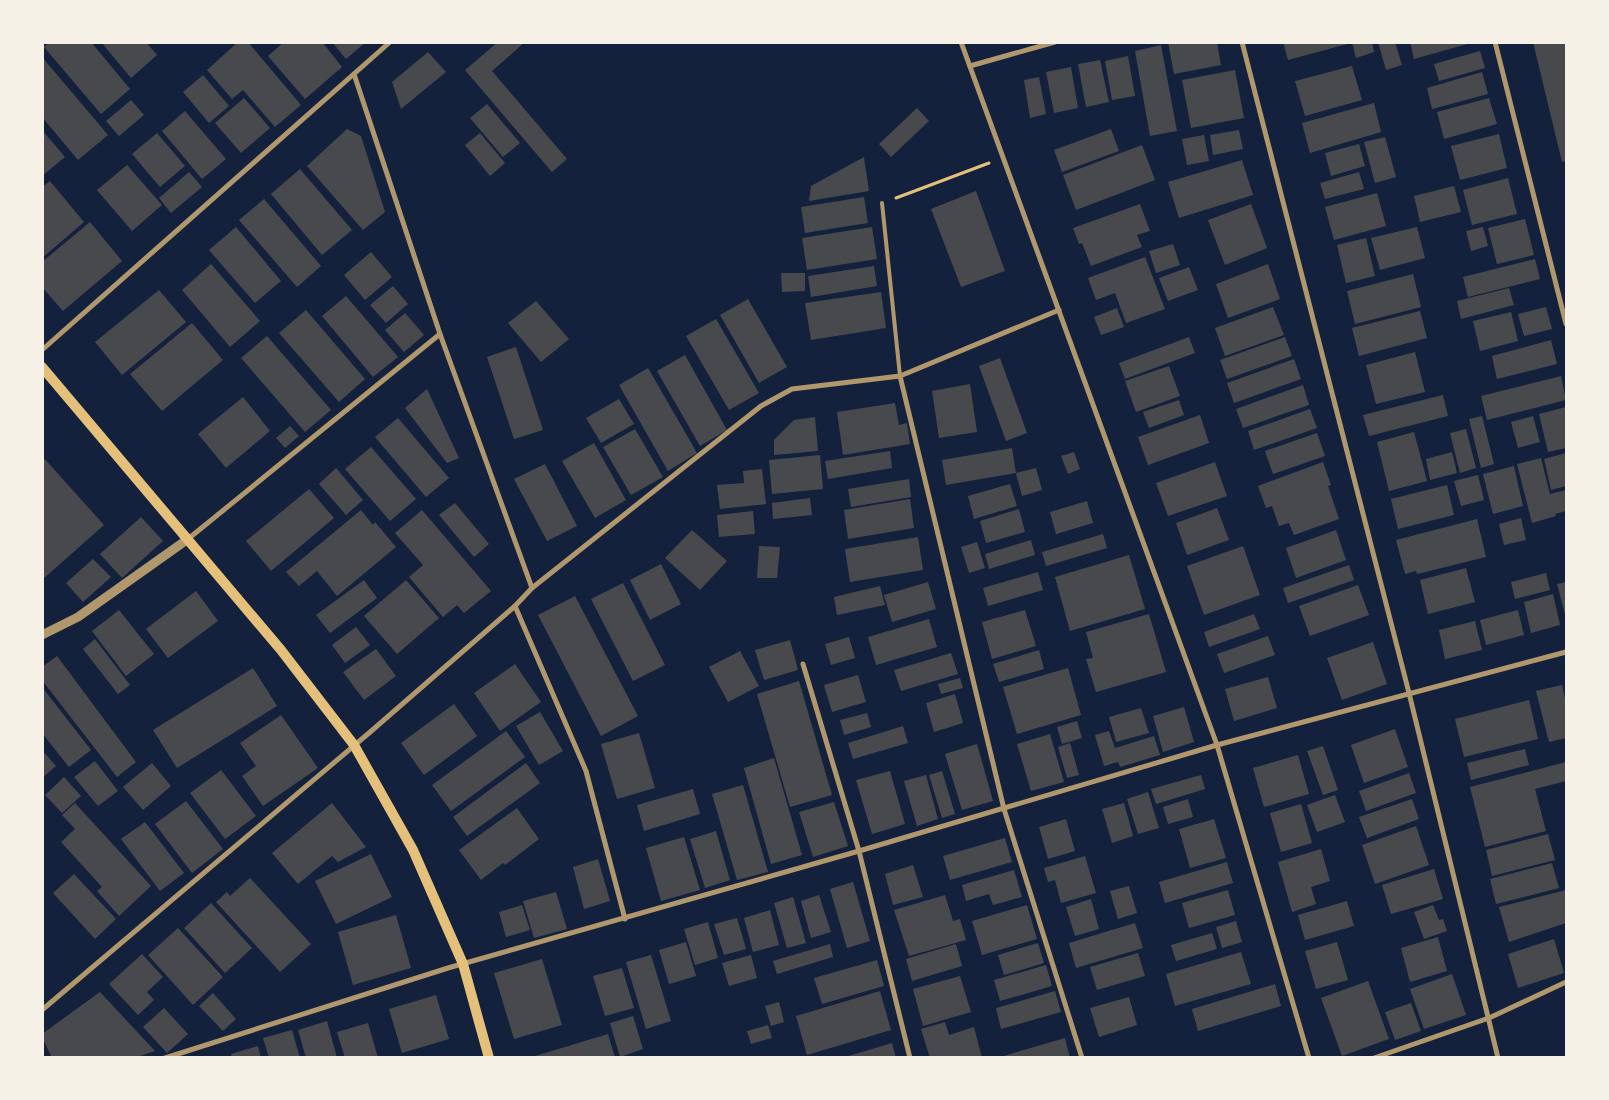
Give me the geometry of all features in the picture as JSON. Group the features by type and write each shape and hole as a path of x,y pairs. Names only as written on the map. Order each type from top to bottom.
{"main road":[{"path":"42,367 282,650 354,745 413,850 463,964 489,1058"}],"street":[{"path":"42,350 390,42"},
{"path":"961,42 1217,745 1309,1058"},
{"path":"970,66 1056,42"},
{"path":"1242,42 1409,693 1498,1058"},
{"path":"1494,42 1566,324"},
{"path":"354,74 440,334 532,588"},
{"path":"42,1010 354,745 515,606 532,588 761,406 792,390 900,376 1059,310"},
{"path":"42,635 78,617 188,539 440,334"},
{"path":"900,376 1004,808 1082,1058"},
{"path":"515,606 586,771 625,918"},
{"path":"165,1058 463,964 859,851 1217,745 1566,652"},
{"path":"803,664 859,851 910,1058"},
{"path":"1374,1058 1489,1018 1566,982"}],"lane":[{"path":"882,204 900,376"}],"path":[{"path":"882,204 1003,158"}],"building":[{"path":"50,42 91,42 130,89 101,114 44,47"},
{"path":"101,42 146,42 157,55 131,78"},
{"path":"238,42 248,42 301,105 275,127 243,90 232,99 207,70"},
{"path":"284,42 322,42 342,67 305,99 268,56"},
{"path":"332,42 366,42 346,59"},
{"path":"498,42 525,42 492,71 567,159 552,172 465,70"},
{"path":"1168,42 1217,42 1221,65 1174,74"},
{"path":"1283,42 1351,42 1351,43 1288,60"},
{"path":"1352,42 1372,42 1374,52 1356,58"},
{"path":"1378,42 1395,42 1402,65 1386,70"},
{"path":"1410,42 1471,42 1471,43 1414,59"},
{"path":"1533,42 1566,42 1566,161 1562,162"},
{"path":"1161,45 1177,131 1150,136 1135,51"},
{"path":"1480,51 1485,68 1439,81 1434,64"},
{"path":"428,52 446,72 401,109 392,82"},
{"path":"1128,56 1135,96 1112,100 1105,61"},
{"path":"42,57 108,135 78,160 42,117"},
{"path":"1100,60 1109,102 1086,107 1078,64"},
{"path":"1352,66 1362,100 1305,116 1295,81"},
{"path":"1071,67 1078,108 1054,113 1046,72"},
{"path":"1235,70 1244,118 1191,128 1182,80"},
{"path":"1482,72 1488,94 1432,109 1427,88"},
{"path":"203,75 229,106 209,123 183,92"},
{"path":"1039,77 1046,114 1030,118 1024,80"},
{"path":"244,98 270,128 241,153 215,123"},
{"path":"1489,98 1497,124 1444,139 1437,112"},
{"path":"131,100 144,115 119,136 106,121"},
{"path":"1374,103 1381,132 1310,153 1302,123"},
{"path":"487,104 520,143 503,157 470,118"},
{"path":"917,108 929,121 891,157 879,144"},
{"path":"185,111 226,159 202,179 162,131"},
{"path":"347,129 361,136 385,212 363,230 307,166"},
{"path":"1111,129 1119,151 1062,172 1054,150"},
{"path":"42,130 65,157 42,176"},
{"path":"1239,130 1243,149 1213,155 1210,135"},
{"path":"157,133 185,166 160,187 132,154"},
{"path":"480,133 505,163 490,176 465,145"},
{"path":"1499,134 1507,168 1460,180 1451,146"},
{"path":"1204,135 1209,161 1187,165 1182,139"},
{"path":"1385,137 1396,177 1375,183 1364,142"},
{"path":"1359,144 1365,166 1331,176 1325,153"},
{"path":"1142,145 1155,180 1076,210 1063,175"},
{"path":"864,157 869,191 809,201 811,186"},
{"path":"1242,160 1253,195 1179,218 1168,182"},
{"path":"127,165 162,205 132,231 97,190"},
{"path":"300,169 352,230 322,255 271,194"},
{"path":"189,172 202,187 171,213 159,198"},
{"path":"1359,172 1364,189 1325,199 1320,183"},
{"path":"1508,178 1517,214 1472,225 1463,190"},
{"path":"50,181 84,222 42,258 42,187"},
{"path":"1454,186 1461,212 1420,222 1414,196"},
{"path":"976,191 1005,271 961,287 931,209"},
{"path":"1377,193 1386,226 1334,240 1325,207"},
{"path":"864,197 868,223 805,233 801,207"},
{"path":"264,199 321,266 297,287 239,220"},
{"path":"1140,204 1150,231 1137,235 1142,247 1091,266 1082,243 1079,244 1073,228"},
{"path":"1251,204 1267,248 1225,265 1208,220"},
{"path":"1525,219 1534,255 1497,264 1488,228"},
{"path":"90,222 122,261 63,311 42,287 42,262"},
{"path":"236,227 281,281 255,303 209,250"},
{"path":"872,227 877,259 807,270 802,238"},
{"path":"1417,227 1425,258 1380,270 1371,238"},
{"path":"1483,227 1488,246 1471,251 1466,231"},
{"path":"1366,238 1375,276 1346,283 1337,245"},
{"path":"1173,244 1180,265 1156,273 1149,251"},
{"path":"371,252 392,277 365,300 344,275"},
{"path":"1145,257 1165,309 1126,323 1115,293 1096,300 1088,278"},
{"path":"1535,259 1540,279 1468,297 1463,277"},
{"path":"211,264 260,321 230,347 182,290"},
{"path":"1268,264 1280,299 1228,318 1216,284"},
{"path":"874,266 877,286 811,297 808,276"},
{"path":"1189,267 1198,290 1168,301 1159,278"},
{"path":"781,273 805,273 805,291 782,292"},
{"path":"1413,274 1421,307 1355,324 1347,291"},
{"path":"393,286 408,304 386,323 370,305"},
{"path":"1509,288 1514,305 1461,319 1457,301"},
{"path":"159,290 186,322 122,375 95,342"},
{"path":"881,292 886,328 811,340 805,303"},
{"path":"346,296 398,357 373,377 322,316"},
{"path":"748,299 787,367 759,383 720,315"},
{"path":"536,301 569,339 541,362 508,323"},
{"path":"1273,307 1284,335 1225,356 1215,328"},
{"path":"1546,307 1552,329 1524,336 1518,314"},
{"path":"1117,308 1124,327 1101,335 1094,317"},
{"path":"306,310 365,379 339,402 279,333"},
{"path":"1420,311 1427,338 1359,356 1352,328"},
{"path":"1511,312 1518,341 1480,351 1473,321"},
{"path":"405,313 424,335 404,352 385,330"},
{"path":"716,319 759,393 729,410 686,336"},
{"path":"192,323 223,360 162,411 130,374"},
{"path":"267,336 331,410 305,432 241,358"},
{"path":"1189,337 1195,353 1125,379 1119,363"},
{"path":"1285,337 1292,356 1227,379 1220,360"},
{"path":"1551,340 1557,364 1497,379 1492,356"},
{"path":"516,347 543,430 514,439 487,357"},
{"path":"1415,352 1425,392 1376,404 1366,365"},
{"path":"685,355 727,430 700,446 657,371"},
{"path":"1000,358 1027,433 1006,441 979,366"},
{"path":"1294,359 1301,379 1234,403 1227,383"},
{"path":"1169,366 1180,396 1136,412 1125,381"},
{"path":"648,368 697,453 668,471 619,385"},
{"path":"1561,376 1566,400 1487,420 1481,396"},
{"path":"970,384 977,432 939,438 932,391"},
{"path":"1303,385 1309,405 1243,428 1236,409"},
{"path":"427,389 459,458 447,463 405,408"},
{"path":"1443,395 1448,416 1369,436 1363,415"},
{"path":"243,397 270,431 226,468 198,434"},
{"path":"619,399 634,424 601,443 586,418"},
{"path":"1179,400 1184,415 1149,428 1143,412"},
{"path":"895,403 899,425 907,423 910,444 843,455 837,412"},
{"path":"1566,407 1566,448 1548,452 1539,414"},
{"path":"1310,409 1317,428 1254,450 1248,431"},
{"path":"1200,415 1209,443 1148,465 1138,437"},
{"path":"1482,416 1494,464 1481,468 1469,419"},
{"path":"1533,416 1540,442 1518,448 1511,422"},
{"path":"815,417 818,451 774,455 774,440 794,420"},
{"path":"398,418 449,478 426,497 375,437"},
{"path":"290,426 299,436 285,448 276,438"},
{"path":"635,429 663,477 631,495 603,447"},
{"path":"1466,429 1476,468 1460,473 1450,433"},
{"path":"1414,432 1427,481 1389,491 1377,442"},
{"path":"1317,433 1325,456 1273,474 1265,451"},
{"path":"594,443 626,500 595,518 562,461"},
{"path":"371,447 416,499 390,521 345,469"},
{"path":"1012,448 1016,473 946,485 942,460"},
{"path":"890,451 892,468 828,479 825,461"},
{"path":"1074,452 1080,469 1068,474 1061,456"},
{"path":"1452,452 1457,473 1430,480 1426,459"},
{"path":"1566,453 1566,486 1551,490 1544,459"},
{"path":"820,455 823,489 772,494 769,460"},
{"path":"42,456 104,525 42,580"},
{"path":"1541,458 1550,494 1566,490 1566,511 1532,523 1517,464"},
{"path":"1215,462 1227,496 1168,516 1156,483"},
{"path":"1323,462 1331,485 1328,486 1339,519 1294,535 1289,523 1279,526 1272,506 1266,508 1258,486"},
{"path":"545,464 577,526 547,541 514,479"},
{"path":"1514,466 1523,506 1493,514 1483,474"},
{"path":"336,468 363,500 346,515 319,484"},
{"path":"1036,468 1042,490 1022,496 1016,473"},
{"path":"762,469 766,504 720,509 717,485 744,483 743,471"},
{"path":"1478,475 1484,500 1461,506 1454,481"},
{"path":"909,479 911,497 851,507 848,489"},
{"path":"1010,484 1017,506 974,519 968,496"},
{"path":"1447,485 1454,515 1398,529 1391,499"},
{"path":"309,489 334,518 271,571 246,541"},
{"path":"810,498 812,515 773,519 772,503"},
{"path":"910,499 914,528 848,539 844,510"},
{"path":"1087,501 1093,523 1056,534 1050,512"},
{"path":"455,503 489,544 474,557 439,515"},
{"path":"1217,508 1229,540 1187,555 1176,523"},
{"path":"1019,509 1025,532 986,543 980,521"},
{"path":"361,510 373,525 375,522 396,547 337,596 317,571 299,586 286,572"},
{"path":"422,510 491,591 464,613 457,605 443,617 409,577 423,565 395,533"},
{"path":"753,511 755,534 719,537 717,515"},
{"path":"141,517 163,541 122,578 100,554"},
{"path":"1521,518 1526,540 1504,545 1499,524"},
{"path":"1477,519 1486,557 1417,574 1416,571 1405,574 1396,540"},
{"path":"692,530 727,561 700,590 665,558"},
{"path":"1336,530 1346,560 1296,578 1286,548"},
{"path":"1103,534 1107,548 1046,566 1042,552"},
{"path":"918,537 923,570 850,582 845,549"},
{"path":"1031,540 1035,555 989,569 985,554"},
{"path":"977,542 985,568 969,573 961,547"},
{"path":"759,546 780,547 777,578 757,578"},
{"path":"1243,546 1260,595 1204,615 1187,566"},
{"path":"1129,555 1145,609 1070,631 1055,577"},
{"path":"93,559 111,577 83,602 66,583"},
{"path":"661,564 681,604 650,620 630,580"},
{"path":"1349,565 1354,580 1288,603 1283,588"},
{"path":"1466,568 1475,602 1428,614 1420,580"},
{"path":"1038,572 1043,590 988,606 983,588"},
{"path":"1546,573 1550,590 1515,599 1511,582"},
{"path":"364,580 377,598 330,633 316,615"},
{"path":"406,580 439,618 397,654 364,616"},
{"path":"928,582 936,609 892,622 884,595"},
{"path":"1566,582 1566,618 1557,584"},
{"path":"623,583 665,665 633,681 591,599"},
{"path":"1358,585 1369,615 1310,636 1299,606"},
{"path":"880,586 885,605 837,615 834,597"},
{"path":"196,591 218,621 168,658 146,629"},
{"path":"1553,594 1560,625 1531,633 1524,602"},
{"path":"575,596 638,716 601,736 538,615"},
{"path":"119,610 154,654 126,676 92,631"},
{"path":"1025,610 1036,646 992,659 982,622"},
{"path":"1518,610 1524,635 1486,645 1480,620"},
{"path":"1149,614 1166,672 1096,692 1086,659 1093,658 1086,632"},
{"path":"1254,614 1260,629 1209,647 1204,632"},
{"path":"929,619 937,647 876,665 868,637"},
{"path":"1475,621 1482,650 1445,659 1439,630"},
{"path":"356,627 370,645 345,663 332,645"},
{"path":"1268,636 1275,655 1224,673 1217,654"},
{"path":"849,637 855,658 831,665 825,644"},
{"path":"95,639 130,685 118,694 83,649"},
{"path":"790,640 798,670 764,680 755,650"},
{"path":"1373,642 1387,684 1342,700 1327,658"},
{"path":"376,649 396,676 364,700 343,672"},
{"path":"1039,650 1044,669 999,682 993,664"},
{"path":"740,651 759,686 728,702 709,667"},
{"path":"951,653 958,674 901,691 894,670"},
{"path":"57,656 136,762 117,777 42,680 42,667"},
{"path":"515,664 541,702 500,731 474,693"},
{"path":"253,668 277,706 177,768 153,730"},
{"path":"1068,668 1081,715 1017,734 1003,687"},
{"path":"858,675 866,702 832,712 824,685"},
{"path":"1268,677 1277,708 1234,721 1225,689"},
{"path":"960,678 963,688 941,694 938,684"},
{"path":"799,681 832,795 790,807 757,694"},
{"path":"1562,685 1566,703 1566,738 1549,742 1536,691"},
{"path":"42,687 91,750 69,767 42,733"},
{"path":"955,694 963,723 934,732 926,703"},
{"path":"1529,700 1538,739 1464,757 1455,719"},
{"path":"454,704 477,736 424,775 401,743"},
{"path":"1184,707 1194,742 1163,752 1153,716"},
{"path":"1141,708 1149,733 1116,742 1109,717"},
{"path":"540,712 563,751 539,765 516,726"},
{"path":"867,713 871,727 844,735 840,720"},
{"path":"281,715 318,768 263,806 242,776 256,766 240,743"},
{"path":"1077,721 1082,738 1062,744 1057,727"},
{"path":"903,726 908,743 853,759 848,743"},
{"path":"1395,729 1408,767 1364,783 1351,745"},
{"path":"506,731 525,757 451,811 432,785"},
{"path":"1109,731 1115,748 1154,736 1160,755 1120,767 1118,762 1104,766 1095,735"},
{"path":"639,733 655,788 617,799 601,744"},
{"path":"1050,734 1064,782 1031,791 1017,744"},
{"path":"1070,743 1079,775 1067,778 1058,747"},
{"path":"977,744 993,801 962,810 945,754"},
{"path":"1323,746 1338,790 1323,795 1307,751"},
{"path":"1525,749 1529,765 1471,780 1467,763"},
{"path":"42,750 56,766 42,778"},
{"path":"1298,755 1309,794 1264,807 1253,768"},
{"path":"774,758 802,855 771,864 744,768"},
{"path":"95,761 118,791 98,806 74,777"},
{"path":"1566,762 1566,781 1535,789 1546,831 1485,847 1470,787"},
{"path":"152,763 171,786 143,810 123,787"},
{"path":"526,763 540,783 467,836 453,817"},
{"path":"221,770 256,816 225,839 190,793"},
{"path":"890,771 905,824 872,834 856,780"},
{"path":"942,771 955,814 942,818 929,775"},
{"path":"1409,773 1416,793 1366,811 1359,791"},
{"path":"926,775 938,819 917,826 904,781"},
{"path":"1201,775 1205,789 1156,804 1151,789"},
{"path":"64,777 81,796 62,813 45,795"},
{"path":"743,785 768,872 737,880 712,794"},
{"path":"693,789 700,814 644,831 637,805"},
{"path":"1148,792 1159,828 1138,834 1127,799"},
{"path":"1335,795 1345,822 1317,832 1307,805"},
{"path":"1188,799 1193,817 1168,824 1163,807"},
{"path":"1412,799 1419,819 1367,838 1359,817"},
{"path":"186,801 223,849 192,873 155,824"},
{"path":"834,802 848,846 813,857 799,812"},
{"path":"75,803 151,886 119,916 97,891 102,887 61,842 75,829 62,815"},
{"path":"332,803 366,847 338,862 332,856 298,884 272,853"},
{"path":"1124,803 1133,836 1112,843 1102,809"},
{"path":"1301,804 1312,843 1281,852 1270,813"},
{"path":"517,808 539,839 505,865 503,863 481,880 459,850"},
{"path":"1066,819 1075,851 1048,859 1039,827"},
{"path":"1214,819 1226,858 1190,868 1179,829"},
{"path":"145,822 184,873 160,891 121,839"},
{"path":"1416,826 1429,865 1375,884 1362,845"},
{"path":"716,831 730,880 705,888 690,839"},
{"path":"1548,834 1555,860 1492,876 1486,850"},
{"path":"684,837 700,890 661,901 646,848"},
{"path":"1005,838 1012,862 950,880 943,856"},
{"path":"1321,849 1330,881 1311,887 1316,904 1292,912 1278,862"},
{"path":"371,854 392,897 336,924 315,881"},
{"path":"1085,856 1096,893 1061,903 1055,880 1048,882 1044,868"},
{"path":"598,859 610,901 584,909 573,867"},
{"path":"1227,862 1233,883 1165,903 1159,882"},
{"path":"1552,863 1559,888 1496,904 1490,879"},
{"path":"913,865 923,897 893,905 885,874"},
{"path":"1434,869 1443,899 1391,914 1382,885"},
{"path":"1014,870 1022,897 993,905 989,894 966,901 962,885"},
{"path":"74,874 116,919 95,939 53,893"},
{"path":"250,878 311,944 280,972 216,902 227,892 230,896"},
{"path":"853,882 870,941 847,948 830,889"},
{"path":"1129,886 1137,913 1118,919 1110,891"},
{"path":"1228,890 1235,915 1189,928 1182,903"},
{"path":"1566,890 1566,923 1509,942 1499,907"},
{"path":"556,892 567,929 534,938 523,901"},
{"path":"819,895 831,932 811,938 801,901"},
{"path":"945,895 953,921 960,919 966,940 909,956 894,910"},
{"path":"793,897 806,943 787,948 774,903"},
{"path":"1091,899 1099,929 1075,936 1066,907"},
{"path":"1347,901 1354,926 1305,940 1298,915"},
{"path":"211,903 252,948 225,973 184,928"},
{"path":"522,905 530,930 506,937 499,912"},
{"path":"1027,905 1037,939 982,955 972,921"},
{"path":"1433,905 1439,920 1443,919 1447,931 1424,939 1414,912"},
{"path":"770,910 779,945 753,952 744,918"},
{"path":"396,915 411,968 353,985 338,932"},
{"path":"737,918 746,949 724,955 714,924"},
{"path":"1236,921 1242,942 1222,948 1216,927"},
{"path":"708,922 718,958 695,965 684,929"},
{"path":"1135,923 1143,948 1076,968 1069,943"},
{"path":"178,928 223,977 193,1005 148,955"},
{"path":"1212,933 1217,949 1176,961 1171,945"},
{"path":"1438,937 1447,971 1410,982 1401,948"},
{"path":"1554,939 1564,973 1518,988 1508,954"},
{"path":"686,942 696,976 669,984 659,950"},
{"path":"1337,942 1348,980 1316,989 1305,951"},
{"path":"1038,943 1044,963 1004,975 998,955"},
{"path":"830,944 833,957 777,974 773,961"},
{"path":"956,944 962,966 912,981 906,959"},
{"path":"1241,952 1251,984 1175,1006 1166,974"},
{"path":"1138,953 1145,976 1097,990 1090,967"},
{"path":"142,954 163,977 147,992 154,1000 138,1015 109,984"},
{"path":"651,955 671,1021 646,1029 626,962"},
{"path":"751,955 757,978 729,986 722,963"},
{"path":"542,959 562,1025 514,1039 494,973"},
{"path":"877,960 884,986 822,1004 814,978"},
{"path":"1046,965 1052,986 1000,1001 994,980"},
{"path":"622,968 634,1008 605,1016 593,976"},
{"path":"1452,974 1466,1015 1424,1029 1410,989"},
{"path":"960,976 971,1012 923,1026 913,989"},
{"path":"1368,981 1389,1039 1342,1056 1321,998"},
{"path":"1275,984 1281,1006 1198,1031 1192,1009"},
{"path":"880,991 891,1030 807,1055 796,1016"},
{"path":"1055,991 1061,1012 1001,1029 996,1008"},
{"path":"100,992 155,1051 134,1058 52,1058 42,1034"},
{"path":"213,993 236,1019 223,1031 199,1006"},
{"path":"436,995 449,1039 402,1053 389,1009"},
{"path":"1129,997 1137,1025 1099,1037 1090,1008"},
{"path":"779,1002 784,1022 771,1026 765,1006"},
{"path":"1411,1003 1421,1031 1395,1040 1385,1012"},
{"path":"164,1008 188,1034 167,1053 143,1027"},
{"path":"633,1016 643,1049 620,1057 610,1023"},
{"path":"327,1021 337,1058 306,1058 298,1030"},
{"path":"945,1022 949,1035 974,1027 982,1058 930,1058 921,1029"},
{"path":"368,1023 378,1058 345,1058 337,1032"},
{"path":"768,1025 772,1038 751,1044 747,1031"},
{"path":"292,1030 300,1058 269,1058 263,1038"},
{"path":"608,1034 615,1058 535,1058 535,1056"},
{"path":"1065,1038 1070,1058 1000,1058 1000,1057"},
{"path":"892,1043 896,1058 845,1058 845,1057"},
{"path":"258,1046 261,1058 232,1058 231,1054"}]}
